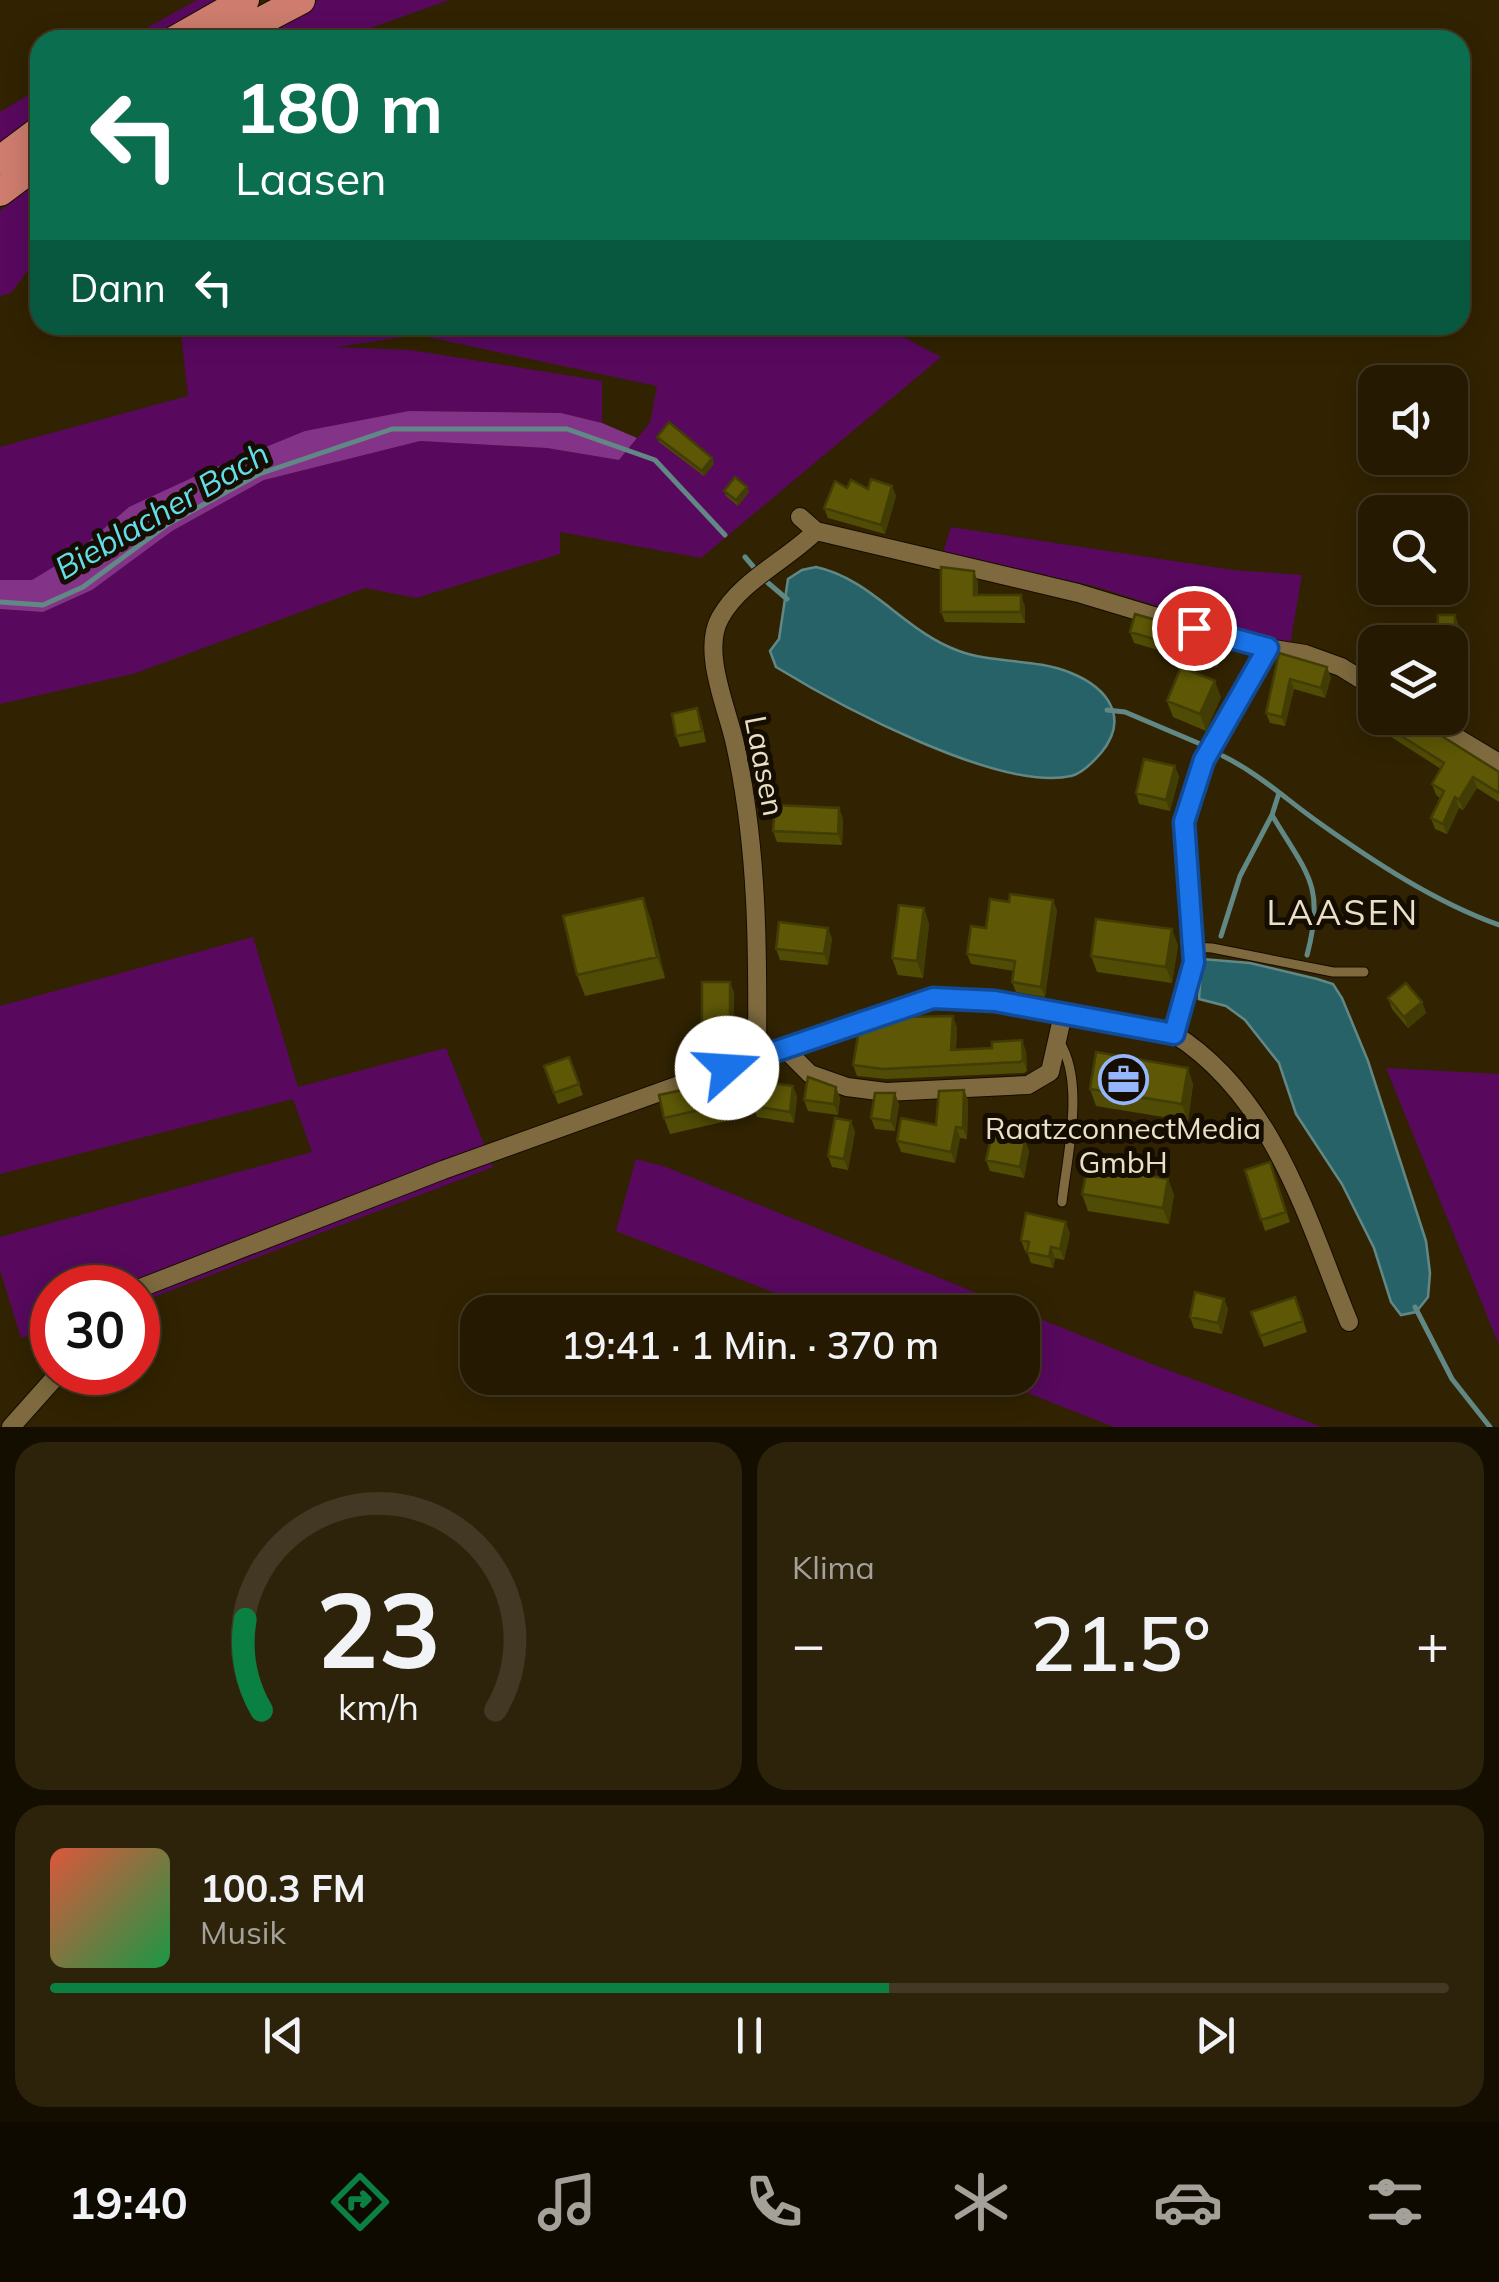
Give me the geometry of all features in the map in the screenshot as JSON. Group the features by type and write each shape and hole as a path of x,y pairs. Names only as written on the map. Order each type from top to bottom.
{"highway":[{"path":"192,30 245,0"},
{"path":"244,30 301,0"},
{"path":"0,160 30,138"},
{"path":"0,192 30,170"}],"street":[{"path":"800,516 816,531 1078,593 1268,648 1305,654 1340,666 1358,677"},
{"name":"Laasen","path":"757,1057 758,936 752,857 734,741 715,664 714,634 732,602 816,531"},
{"path":"1174,1034 1194,962 1184,822 1204,760 1268,648"},
{"path":"1452,735 1499,764"},
{"path":"160,1281 443,1170 933,998 995,1001 1174,1034 1205,1053 1252,1110 1286,1163 1348,1322"},
{"path":"784,1048 810,1074 846,1087 886,1092 1028,1085 1050,1072 1063,1014"},
{"path":"11,1427 40,1395"}],"lane":[{"path":"1192,948 1212,948 1333,972 1364,972"},
{"path":"1058,1040 1070,1070 1072,1089 1062,1202"}],"shaded area":[{"path":"197,0 219,0 166,30 143,30"},
{"path":"319,0 449,0 365,30 264,30"},
{"path":"30,94 30,121 0,145 0,112"},
{"path":"30,187 30,267 11,293 0,296 0,211"},
{"path":"181,335 418,335 336,347 411,350 602,381 602,423 561,413 409,411 129,507 73,555 32,580 0,580 0,447 188,396"},
{"path":"418,335 900,335 941,357 701,558 560,532 560,554 416,598 365,588 136,673 0,704 0,609 43,612 92,590 172,531 264,480 420,441 547,448 619,460 650,423 657,386"},
{"path":"409,411 561,413 602,423 637,438 619,460 547,448 420,441 264,480 172,531 92,590 43,612 0,609 0,580 32,580 73,555 129,507 305,431"},
{"path":"951,527 1233,570 1302,575 1290,644 1261,639 1094,586 943,553"},
{"path":"253,937 298,1087 446,1048 493,1167 160,1295 160,1265 30,1265 30,1335 21,1338 0,1270 0,1237 312,1152 293,1099 0,1174 0,1006"},
{"path":"1386,1068 1499,1074 1499,1345"},
{"path":"636,1159 666,1167 981,1295 780,1295 616,1231"},
{"path":"1040,1319 1322,1427 1114,1427 1032,1395 1040,1395"}],"water":[{"path":"816,567 854,583 922,632 959,651 1057,668 1084,679 1111,706 1114,728 1110,740 1091,763 1071,776 1040,777 1003,771 920,742 776,667 770,651 779,639 788,579"},
{"path":"1202,959 1250,963 1317,979 1333,984 1342,998 1368,1061 1426,1241 1428,1297 1416,1312 1401,1315 1391,1302 1374,1248 1342,1184 1296,1114 1279,1063 1245,1020 1226,1006 1199,999"}],"building":[{"path":"669,422 712,458 702,471 657,437"},
{"path":"735,477 747,487 736,500 724,491"},
{"path":"871,479 892,486 881,525 824,508 835,481 847,488 851,480 868,489"},
{"path":"941,567 974,571 974,595 1021,595 1021,612 941,612"},
{"path":"1135,614 1219,638 1213,656 1130,632"},
{"path":"1438,615 1455,615 1455,625 1438,625"},
{"path":"1279,653 1327,667 1321,688 1290,679 1282,717 1266,713"},
{"path":"1181,667 1215,681 1200,714 1167,701"},
{"path":"697,708 702,731 676,736 672,714"},
{"path":"1400,735 1440,735 1499,772 1499,793 1473,777 1459,800 1455,797 1443,824 1431,818 1444,791 1432,784 1444,763"},
{"path":"1144,759 1175,766 1166,800 1136,793"},
{"path":"775,805 839,808 838,834 773,831"},
{"path":"1010,894 1053,900 1041,987 1012,982 1015,961 967,954 971,926 986,928 990,899 1009,902"},
{"path":"643,898 657,957 577,975 563,916"},
{"path":"899,905 924,908 917,961 892,958"},
{"path":"1096,919 1172,929 1166,967 1091,956"},
{"path":"779,922 828,928 824,954 776,949"},
{"path":"702,982 730,982 730,1029 702,1030"},
{"path":"1406,983 1422,1002 1404,1017 1388,998"},
{"path":"953,1016 951,1050 992,1048 992,1042 1022,1040 1023,1060 883,1069 853,1065 859,1030 900,1017"},
{"path":"1096,1052 1188,1068 1182,1104 1090,1089"},
{"path":"569,1057 579,1084 554,1093 544,1066"},
{"path":"730,1062 735,1102 664,1118 659,1095 710,1084 707,1070"},
{"path":"808,1077 836,1087 834,1104 804,1100"},
{"path":"757,1081 793,1086 790,1112 753,1106"},
{"path":"964,1090 963,1128 956,1127 951,1152 897,1141 901,1118 936,1125 939,1091"},
{"path":"875,1093 895,1093 891,1121 871,1118"},
{"path":"835,1118 851,1121 844,1159 828,1156"},
{"path":"1001,1131 1019,1135 1018,1139 1025,1141 1020,1167 986,1160 992,1134 1000,1136"},
{"path":"1270,1162 1286,1212 1261,1220 1245,1170"},
{"path":"1088,1165 1168,1179 1163,1208 1082,1194"},
{"path":"1026,1213 1066,1222 1060,1249 1051,1247 1049,1257 1027,1252 1029,1242 1021,1240"},
{"path":"1195,1292 1224,1299 1218,1323 1190,1317"},
{"path":"1295,1297 1303,1321 1260,1336 1251,1312"}],"waterway":[{"name":"Bieblacher Bach","path":"0,602 43,605 83,587 168,524 259,474 392,429 567,429 655,460 725,535"},
{"name":"Bieblacher Bach","path":"745,557 757,571"},
{"name":"Bieblacher Bach","path":"767,582 787,599"},
{"name":"Bieblacher Bach","path":"1107,710 1125,712 1198,743"},
{"name":"Bieblacher Bach","path":"1223,756 1383,866 1428,893 1499,925"},
{"path":"1279,793 1272,815 1303,866 1313,895 1307,955"},
{"path":"1221,936 1240,876 1272,815"},
{"path":"1415,1307 1452,1379 1490,1427"}],"place":[{"name":"RaatzconnectMedia GmbH","path":"1123,1080"}],"district":[{"name":"LAASEN","path":"1343,913"}],"route":[{"path":"727,1068 933,998 995,1001 1174,1034 1194,962 1184,822 1204,760 1268,648 1194,628"}]}
